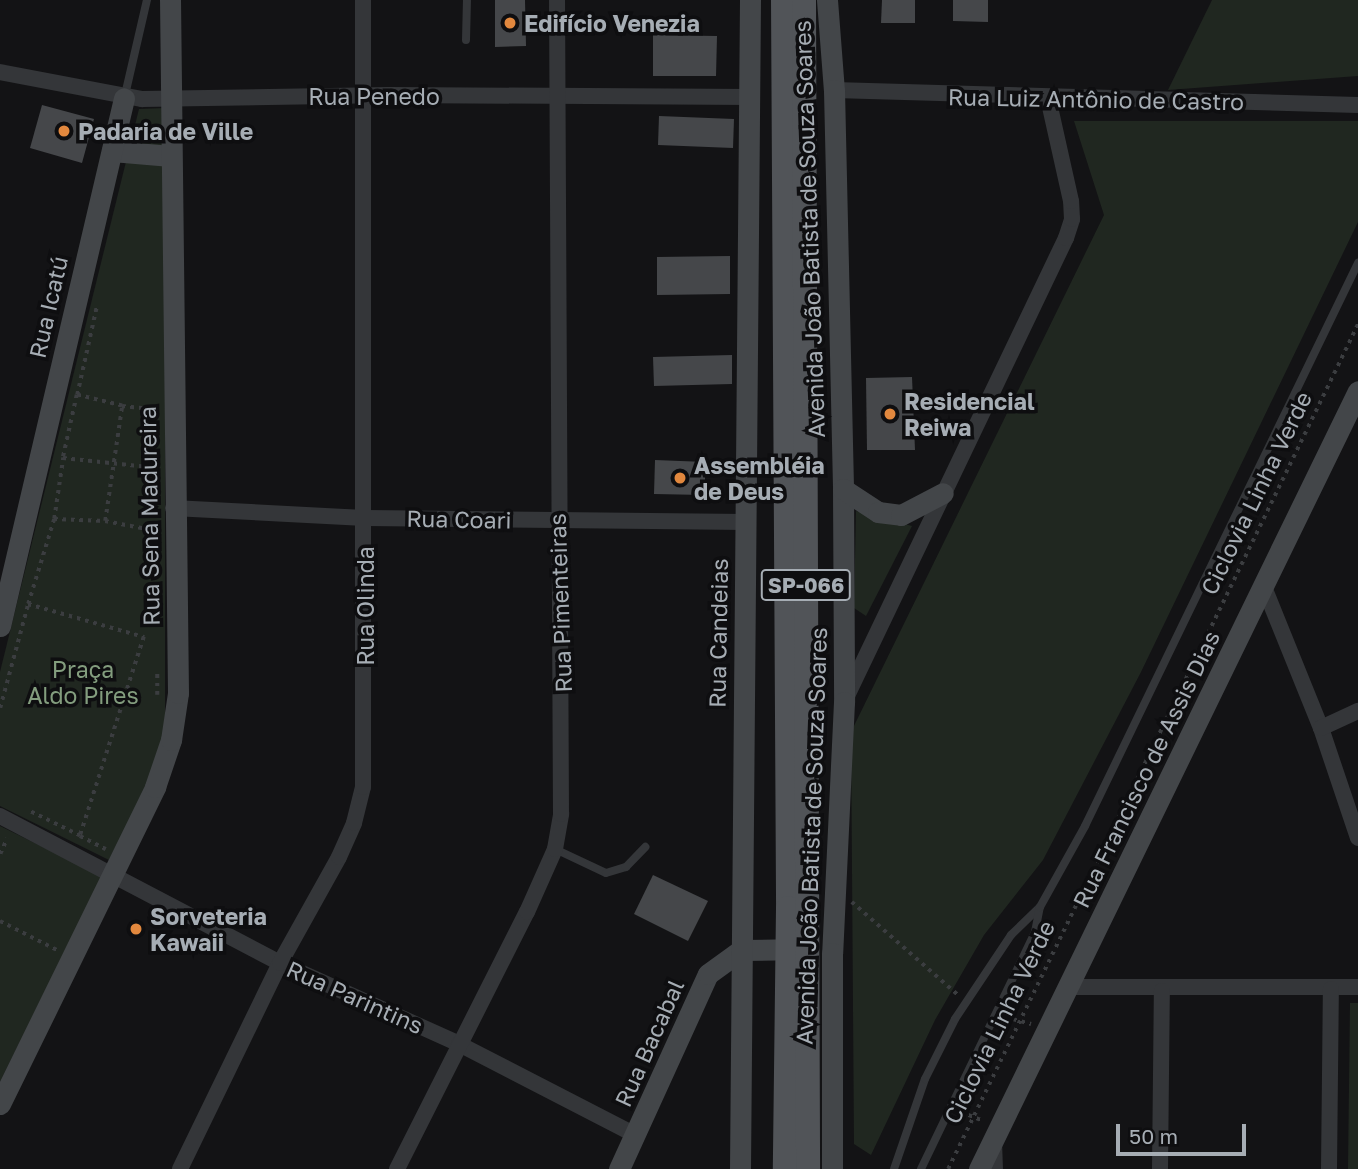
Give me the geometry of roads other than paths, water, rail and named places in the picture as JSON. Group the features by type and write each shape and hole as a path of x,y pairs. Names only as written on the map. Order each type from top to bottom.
{"main road":[{"name":"SP-066","path":"783,0 809,950 785,1169"},
{"name":"SP-066","path":"804,0 808,1169"}],"street":[{"name":"Rua Sena Madureira","path":"0,1104 110,873 155,787 172,740 178,693 173,508 170,0"},
{"name":"Rua Olinda","path":"180,1169 280,963 344,846 363,787 363,0"},
{"name":"Rua Pimenteiras","path":"397,1169 555,849 561,814 564,712 558,521 557,0"},
{"path":"750,0 751,97"},
{"name":"Avenida João Batista de Souza Soares","path":"827,0 834,90 844,489 844,702 834,906 809,950 832,1169"},
{"name":"Rua Penedo","path":"0,72 124,98 751,97"},
{"name":"Rua Luiz Antônio de Castro","path":"834,90 1358,105"},
{"name":"Rua Candeias","path":"740,1169 751,97"},
{"name":"Rua Icatú","path":"0,626 124,98"},
{"path":"844,702 1072,219 1048,98"},
{"path":"112,150 171,156"},
{"name":"Rua Francisco de Assis Dias","path":"979,1169 1358,391"},
{"path":"844,489 878,512 901,514 943,493"},
{"name":"Rua Coari","path":"173,508 365,517 746,522"},
{"path":"1264,587 1321,728 1358,838"},
{"path":"1321,728 1358,711"},
{"name":"Rua Parintins","path":"0,816 280,963 459,1044 637,1136"},
{"path":"741,950 809,950"},
{"name":"Rua Bacabal","path":"620,1169 708,974 741,950"},
{"path":"1069,987 1163,990 1358,987"},
{"path":"1329,1169 1331,989"},
{"path":"1160,1169 1163,990"},
{"path":"995,1169 997,1136"}],"lane":[{"name":"Rua Icatú","path":"124,98 146,0"},
{"path":"466,40 467,0"},
{"path":"894,1169 925,1079 967,1000 1011,935 1040,907 1085,826 1358,262"},
{"path":"555,849 606,873 626,867 645,847"},
{"path":"921,1169 1035,932 1040,907"}],"place":[{"name":"Edifício Venezia","path":"510,23"},
{"name":"Padaria de Ville","path":"64,131"},
{"name":"Residencial Reiwa","path":"890,414"},
{"name":"Assembléia de Deus","path":"680,478"},
{"name":"Sorveteria Kawaii","path":"136,929"}],"park label":[{"name":"Praça Aldo Pires","path":"83,682"}]}
